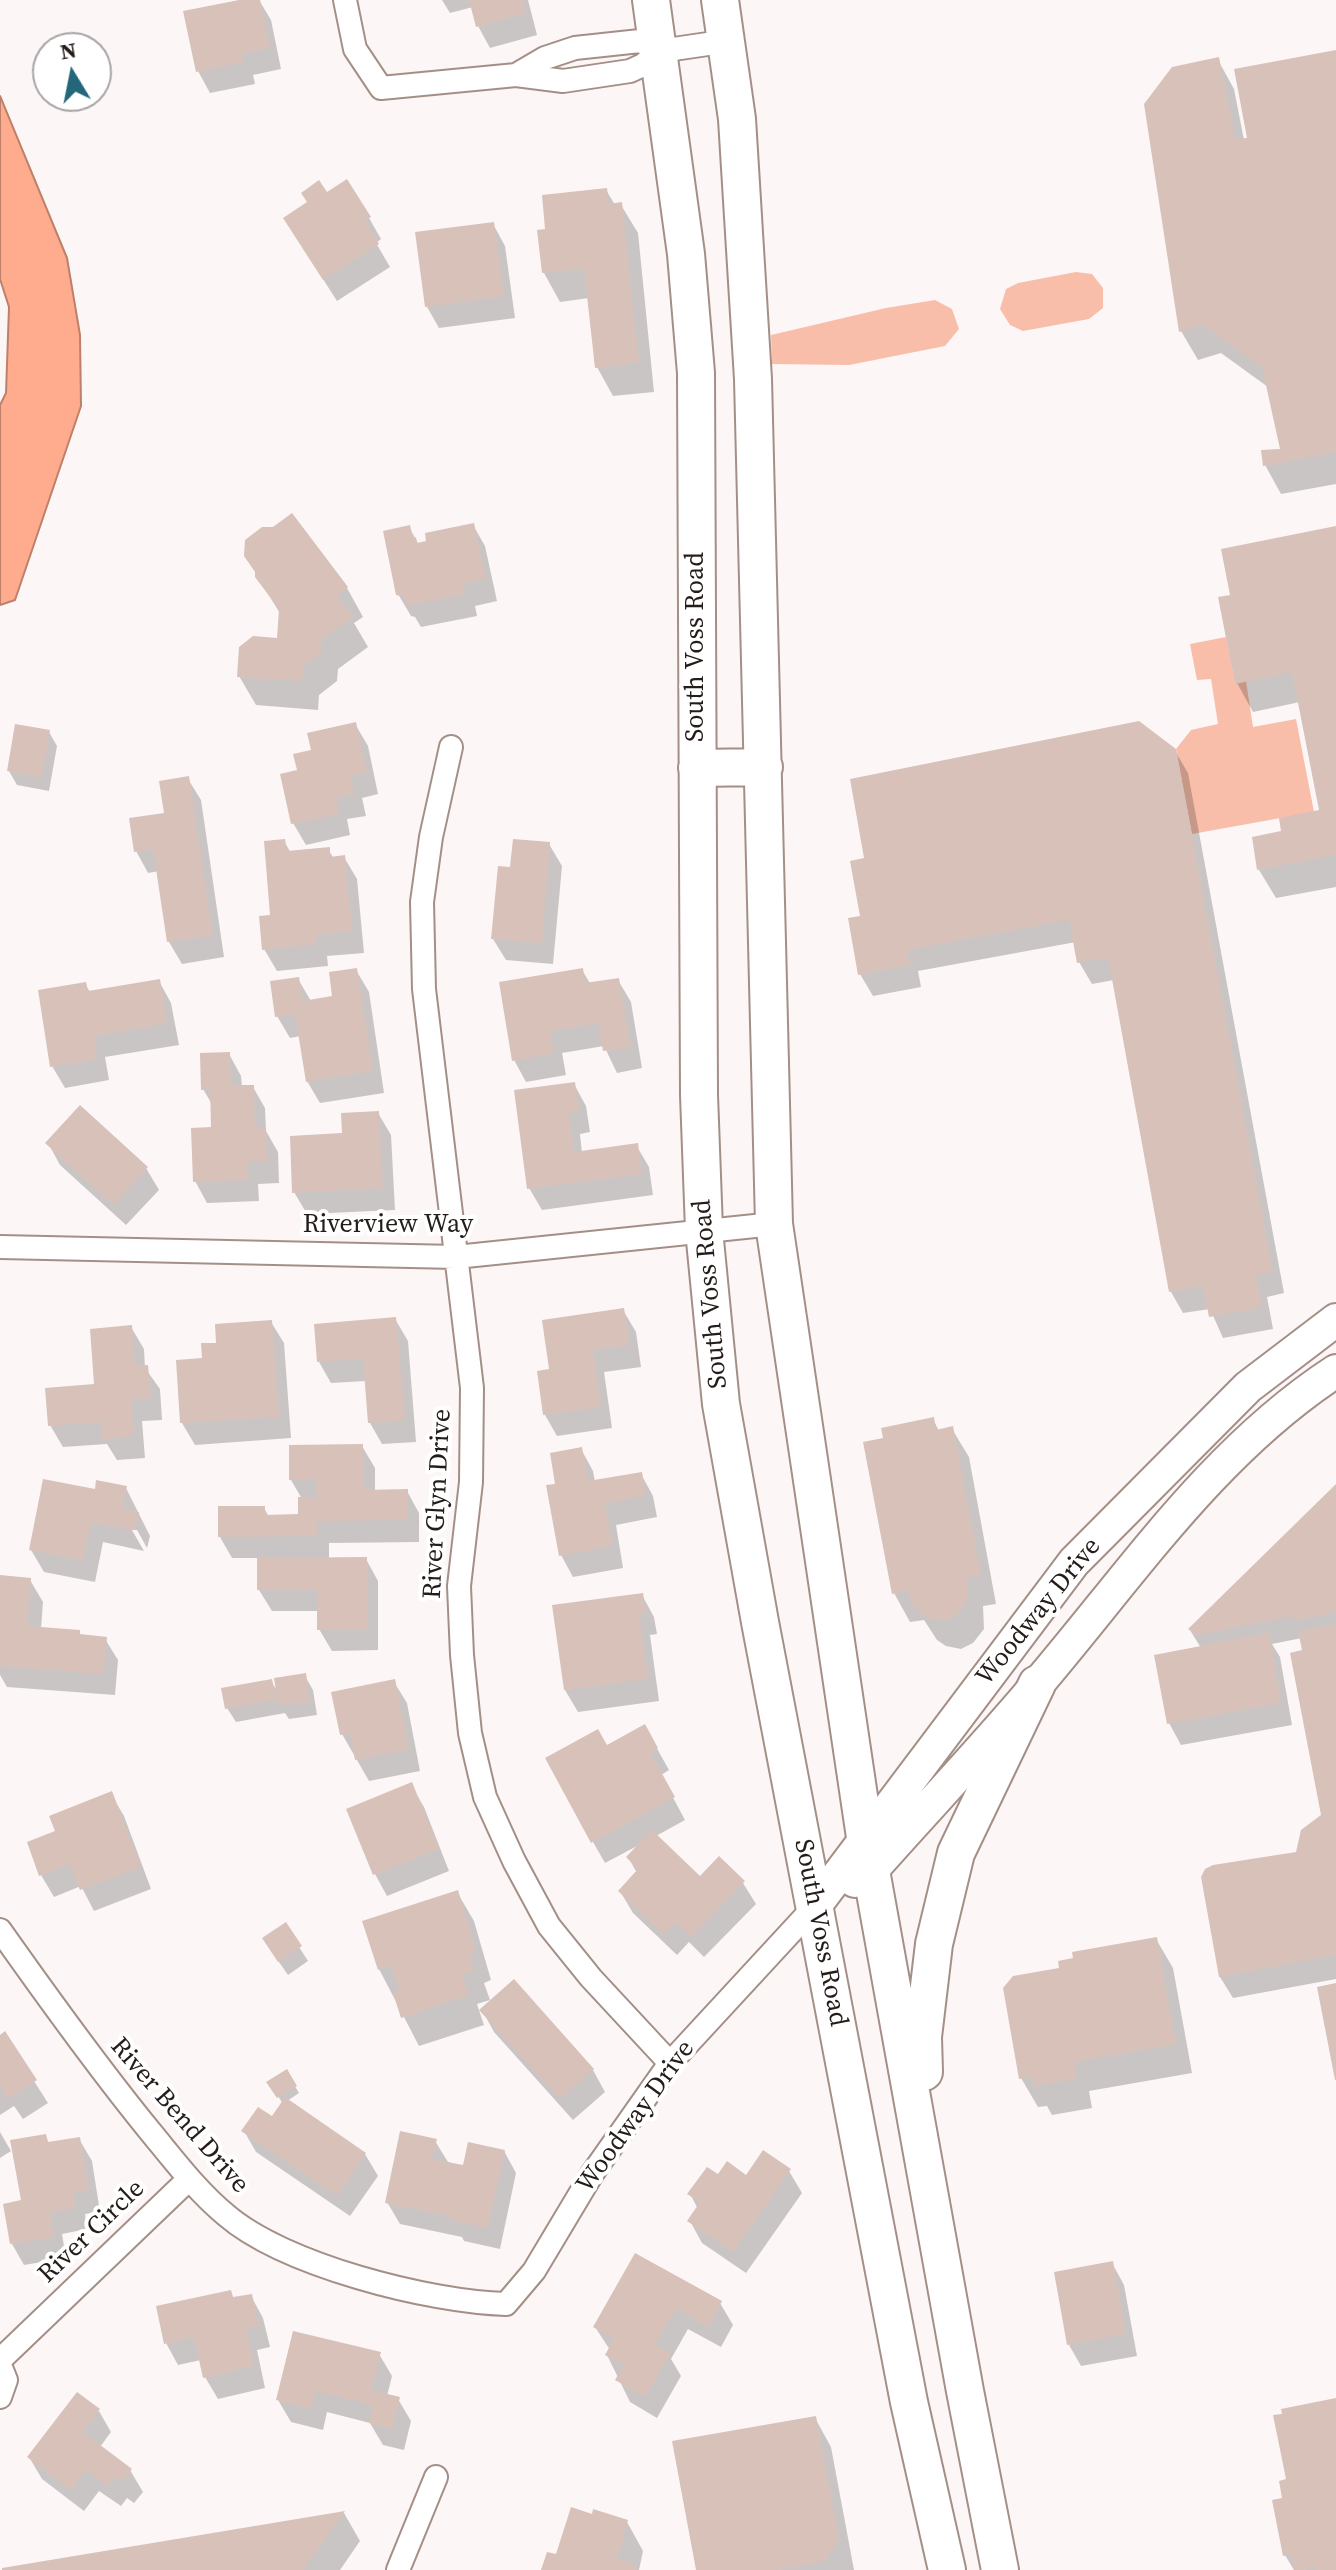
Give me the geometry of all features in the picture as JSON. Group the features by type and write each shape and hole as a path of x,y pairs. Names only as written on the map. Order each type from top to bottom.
{"main road":[{"name":"South Voss Road","path":"651,0 686,254 696,373 699,1095 704,1230 721,1404 909,2402 947,2570"},
{"path":"720,0 728,41 742,183 753,379 774,1224 868,1854 1000,2570"},
{"path":"697,768 764,767"},
{"name":"Woodway Drive","path":"868,1854 1074,1562 1248,1387 1336,1320"},
{"name":"Woodway Drive","path":"815,1906 1037,1684 1206,1481 1277,1413 1336,1371"},
{"path":"1248,1387 1277,1413"},
{"path":"926,2166 923,2037 934,1944 956,1853 1037,1684"},
{"path":"909,2402 965,2391"}],"street":[{"path":"345,0 355,49 381,88 516,75 563,81 630,71 660,51 728,41"},
{"path":"516,75 545,58 575,48 640,41 660,51"},
{"name":"River Glyn Drive","path":"451,747 431,837 422,902 424,989 472,1388 471,1482 459,1586 470,1733 485,1797 514,1861 549,1926 591,1978 670,2063"},
{"name":"Riverview Way","path":"0,1247 456,1257 774,1224"},
{"name":"Woodway Drive","path":"506,2304 534,2271 592,2174 670,2063 815,1906"},
{"name":"River Bend Drive","path":"0,1930 89,2056 189,2179 227,2216 265,2241 311,2261 416,2292 476,2303 506,2304"},
{"name":"River Circle","path":"0,2397 6,2380 0,2362 189,2179"},
{"path":"398,2570 436,2477"}],"shaded area":[{"path":"0,96 67,258 80,335 81,406 15,600 0,605 0,405 6,393 9,307 0,279"},
{"path":"1076,272 1092,274 1103,288 1103,308 1089,319 1023,331 1010,325 1000,309 1006,289 1018,283"},
{"path":"935,300 952,309 959,329 945,346 849,365 772,364 771,335 886,308"},
{"path":"1226,637 1235,683 1246,681 1253,727 1296,719 1314,812 1192,834 1176,749 1191,730 1218,724 1211,679 1197,680 1190,644"}],"building":[{"path":"239,0 260,0 270,48 242,53 244,62 196,72 183,11"},
{"path":"469,0 523,0 526,13 476,27"},
{"path":"1336,50 1336,452 1263,466 1261,450 1280,449 1262,367 1203,325 1179,332 1144,104 1172,67 1219,57 1235,139 1247,138 1234,69"},
{"path":"347,179 371,217 364,221 379,244 323,280 283,218 307,202 301,193 319,180 327,192"},
{"path":"607,188 609,204 622,202 639,363 595,368 584,269 542,273 537,230 545,229 542,195"},
{"path":"494,222 504,296 425,307 415,232"},
{"path":"292,513 348,587 337,596 353,617 322,639 322,651 303,666 302,681 237,677 239,647 253,636 277,638 279,609 244,556 245,540 262,527 273,527"},
{"path":"474,523 486,579 464,584 465,594 407,606 405,597 396,595 383,531 410,525 417,543 426,541 425,533"},
{"path":"1336,526 1336,855 1257,870 1252,837 1281,831 1279,818 1319,810 1292,672 1235,684 1218,597 1230,595 1221,549"},
{"path":"1139,721 1176,749 1273,1272 1256,1275 1262,1307 1209,1317 1203,1286 1169,1292 1108,957 1077,963 1069,920 907,950 910,965 858,975 848,918 860,916 850,861 864,858 850,779"},
{"path":"356,722 367,772 351,776 354,794 336,798 339,814 291,824 280,774 297,770 293,754 311,750 307,733"},
{"path":"15,724 50,730 41,778 7,771"},
{"path":"189,776 213,936 167,942 153,849 134,852 129,818 164,813 159,781"},
{"path":"285,839 287,851 330,847 330,857 345,855 352,931 316,935 317,944 262,950 259,916 270,915 264,841"},
{"path":"513,839 550,842 542,943 491,939 498,866 510,867"},
{"path":"357,968 373,1071 306,1082 295,1014 275,1017 270,981 299,977 303,1001 332,996 329,972"},
{"path":"583,968 585,983 619,978 631,1047 603,1051 598,1023 550,1031 554,1053 512,1061 499,982"},
{"path":"160,979 167,1024 94,1036 98,1059 50,1067 38,990 86,982 88,991"},
{"path":"230,1052 231,1085 254,1085 255,1128 266,1128 267,1161 247,1162 248,1180 193,1182 191,1128 211,1127 210,1089 201,1090 200,1053"},
{"path":"575,1082 579,1111 569,1112 574,1152 638,1143 642,1174 527,1189 514,1090"},
{"path":"80,1105 148,1167 113,1205 45,1143"},
{"path":"379,1111 383,1188 292,1193 290,1136 342,1133 341,1113"},
{"path":"624,1308 630,1345 593,1350 601,1407 543,1415 537,1371 549,1369 542,1320"},
{"path":"396,1317 405,1420 368,1423 363,1359 317,1362 314,1324"},
{"path":"272,1320 279,1417 180,1423 176,1360 202,1358 201,1343 216,1343 215,1324"},
{"path":"132,1325 135,1366 148,1365 151,1398 131,1399 134,1436 102,1439 101,1422 48,1426 45,1388 94,1384 90,1329"},
{"path":"934,1417 936,1430 953,1426 981,1575 968,1577 968,1599 957,1614 944,1621 928,1618 918,1611 910,1601 909,1591 892,1594 863,1442 883,1438 881,1428"},
{"path":"363,1444 364,1490 408,1489 408,1520 317,1521 317,1536 218,1537 218,1506 265,1506 265,1515 298,1514 298,1497 317,1497 316,1480 289,1480 289,1445"},
{"path":"582,1447 588,1481 642,1472 646,1496 605,1503 612,1546 559,1556 546,1485 555,1484 550,1453"},
{"path":"43,1479 95,1489 96,1480 127,1486 122,1509 139,1512 135,1530 91,1522 83,1561 29,1550"},
{"path":"1336,1484 1336,1612 1293,1621 1292,1616 1198,1635 1188,1629"},
{"path":"367,1557 367,1629 317,1630 317,1590 257,1590 257,1558"},
{"path":"0,1575 31,1578 27,1626 80,1630 80,1634 107,1637 104,1674 0,1666"},
{"path":"643,1593 646,1613 639,1613 648,1679 564,1690 552,1605"},
{"path":"1336,1624 1336,1955 1219,1977 1201,1877 1205,1869 1213,1865 1296,1852 1301,1830 1321,1815 1290,1653 1302,1650 1298,1631"},
{"path":"1269,1633 1281,1703 1167,1724 1154,1655"},
{"path":"306,1673 310,1701 278,1705 274,1678"},
{"path":"272,1679 276,1699 225,1709 221,1688"},
{"path":"395,1679 409,1749 355,1760 350,1733 340,1735 331,1692"},
{"path":"645,1724 658,1748 650,1752 675,1797 591,1843 545,1758 598,1729 607,1745"},
{"path":"412,1782 439,1849 373,1875 346,1809"},
{"path":"112,1791 141,1867 80,1890 70,1864 39,1876 27,1842 55,1831 49,1816"},
{"path":"652,1830 700,1876 719,1856 745,1881 691,1937 676,1922 663,1934 618,1891 638,1869 626,1857"},
{"path":"458,1890 476,1951 469,1954 474,1971 462,1975 469,1995 401,2018 393,1993 399,1991 391,1965 378,1970 362,1921"},
{"path":"286,1922 302,1946 278,1962 262,1938"},
{"path":"1157,1937 1176,2044 1074,2062 1077,2079 1034,2086 1032,2077 1019,2079 1003,1988 1013,1976 1059,1968 1058,1961 1073,1958 1072,1952"},
{"path":"514,1979 594,2069 560,2099 479,2010"},
{"path":"1336,1983 1336,2080 1335,2080 1317,1987"},
{"path":"5,2031 37,2080 9,2099 0,2086 0,2035"},
{"path":"287,2069 297,2086 277,2098 266,2082"},
{"path":"285,2097 366,2153 337,2196 241,2131 258,2107 272,2116"},
{"path":"400,2131 437,2139 432,2159 463,2165 468,2142 505,2150 488,2228 450,2220 450,2216 385,2203"},
{"path":"46,2134 48,2142 80,2137 89,2190 74,2192 76,2208 50,2212 54,2237 10,2244 3,2204 21,2200 10,2140"},
{"path":"763,2150 791,2169 733,2252 687,2221 700,2202 687,2194 707,2167 718,2174 727,2161 746,2175"},
{"path":"635,2253 722,2301 708,2327 676,2308 655,2345 670,2353 645,2397 615,2380 624,2365 605,2355 614,2339 593,2327"},
{"path":"1113,2261 1126,2334 1067,2345 1054,2272"},
{"path":"231,2290 233,2297 252,2294 259,2326 246,2329 254,2366 203,2378 194,2337 164,2344 156,2306"},
{"path":"293,2331 381,2352 371,2390 400,2397 392,2429 369,2423 373,2405 315,2391 311,2409 276,2400"},
{"path":"77,2392 100,2409 83,2432 132,2469 121,2482 114,2477 107,2486 86,2470 71,2490 27,2457"},
{"path":"1336,2398 1336,2570 1294,2570 1291,2555 1283,2556 1272,2500 1282,2498 1279,2481 1286,2479 1273,2415 1282,2414 1281,2409"},
{"path":"816,2416 839,2539 825,2561 776,2570 696,2570 672,2441"},
{"path":"571,2507 592,2514 593,2509 628,2520 617,2559 637,2564 635,2570 541,2570 547,2552 556,2554"},
{"path":"345,2511 303,2570 2,2570 2,2568"}]}
